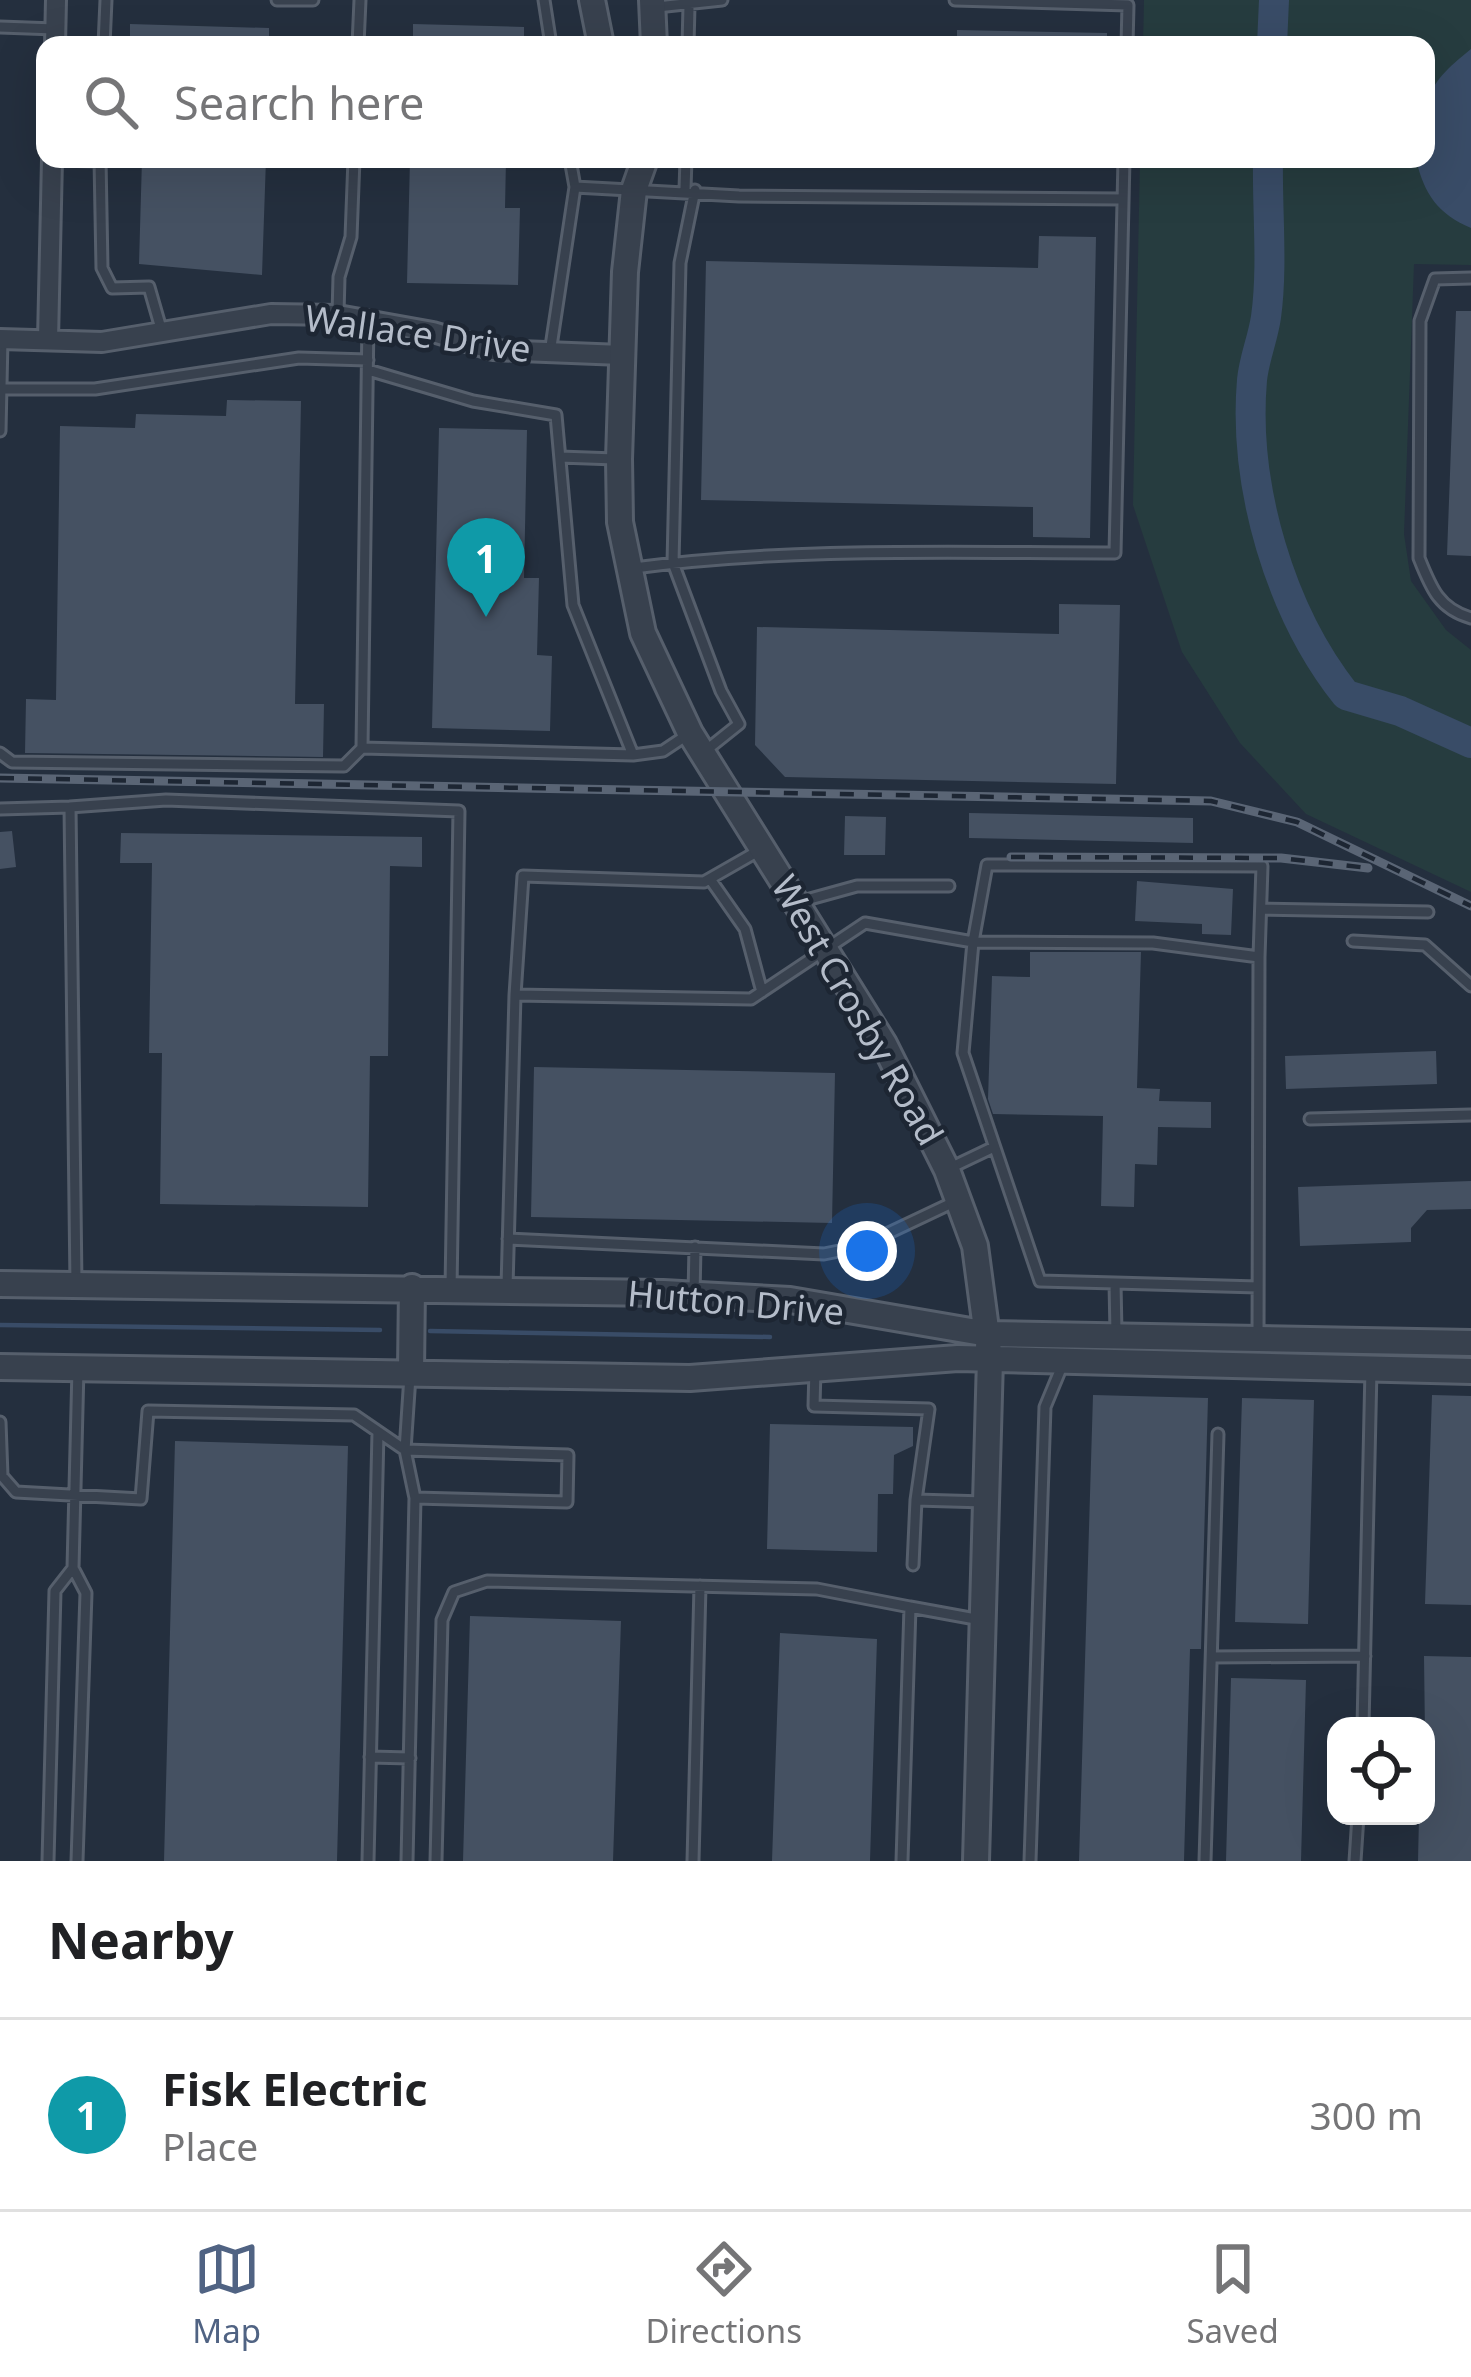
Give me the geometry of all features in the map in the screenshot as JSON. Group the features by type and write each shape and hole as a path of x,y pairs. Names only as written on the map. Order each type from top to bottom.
{"street":[{"path":"55,36 56,0"},
{"path":"592,0 599,36"},
{"path":"652,3 654,36"},
{"path":"48,340 52,168"},
{"name":"West Crosby Road","path":"627,168 634,190"},
{"name":"West Crosby Road","path":"642,168 634,190 619,459 628,569 643,633 697,743 884,1044 947,1170 975,1246 989,1347 976,1861"},
{"name":"Wallace Drive","path":"1,339 102,341 272,314 338,314 493,350 622,356"},
{"name":"Hutton Drive","path":"0,1284 694,1294 790,1300 1064,1361 1471,1371"},
{"path":"411,1371 412,1287"},
{"name":"Hutton Drive","path":"0,1367 690,1378 1116,1337 1471,1343"},
{"path":"1258,1339 1258,1367"}],"lane":[{"path":"104,36 106,0"},
{"path":"277,0 313,0"},
{"path":"358,36 360,0"},
{"path":"544,0 550,36"},
{"path":"652,3 689,6 722,0"},
{"path":"955,0 1128,4 1126,36"},
{"path":"688,36 689,6"},
{"path":"0,27 50,36"},
{"path":"100,168 102,268 112,288 149,287 162,332"},
{"path":"338,314 339,277 350,237 354,168"},
{"path":"550,352 575,187 572,168"},
{"path":"362,748 633,755 697,743 739,724 673,563 680,263 690,190 687,168"},
{"path":"628,569 673,563 1115,553 1124,168"},
{"path":"575,187 739,196 1123,199"},
{"path":"1471,278 1435,279 1420,321 1419,558 1432,589 1449,612 1471,618"},
{"path":"0,753 12,762 344,766 362,748 368,320"},
{"path":"0,431 1,339"},
{"path":"1,386 166,382 298,358 368,365 473,400 556,415 573,605 633,755"},
{"path":"560,457 619,459"},
{"path":"0,809 166,800 459,811 451,1288"},
{"path":"70,807 76,1285"},
{"path":"507,1289 523,876 710,879 765,848"},
{"path":"1258,1287 1040,1282 963,1053 973,942 987,866 1262,866 1258,1339"},
{"path":"710,879 745,928 762,992"},
{"path":"799,902 856,886 949,886"},
{"path":"1261,909 1428,912"},
{"path":"515,995 751,999 865,922 973,942 1153,943 1259,957"},
{"path":"1353,941 1425,945 1471,986"},
{"path":"1310,1119 1471,1115"},
{"path":"947,1170 994,1147"},
{"path":"508,1239 824,1254 859,1247 958,1200"},
{"path":"694,1294 695,1246"},
{"path":"1115,1283 1116,1337"},
{"path":"1030,1861 1046,1407 1064,1361"},
{"path":"77,1861 86,1593 73,1568 78,1369"},
{"path":"815,1369 814,1406 929,1409 916,1500 913,1565"},
{"path":"1363,1717 1371,1369"},
{"path":"407,1861 415,1498 405,1450 411,1371"},
{"path":"0,1422 2,1476 16,1492 141,1499 148,1411 354,1414 405,1450 568,1456 567,1502 415,1498"},
{"path":"368,1861 378,1432"},
{"path":"1205,1861 1218,1434"},
{"path":"916,1500 987,1502"},
{"path":"48,1861 55,1591 73,1568"},
{"path":"436,1861 442,1620 454,1592 487,1581 817,1589 984,1620"},
{"path":"693,1861 700,1586"},
{"path":"902,1861 910,1607"},
{"path":"1213,1657 1365,1656"},
{"path":"370,1757 410,1758"},
{"path":"1355,1861 1357,1825"}],"green space":[{"path":"1144,0 1471,0 1471,265 1414,264 1404,534 1411,581 1446,630 1471,650 1471,892 1306,814 1240,743 1182,652 1133,505 1140,168 1435,168 1435,36 1143,36"}],"water":[{"path":"1471,49 1471,228 1434,201 1419,168 1435,168 1435,85"}],"building":[{"path":"130,24 269,28 269,36 130,36"},
{"path":"413,24 524,27 524,36 413,36"},
{"path":"957,30 1107,33 1107,36 957,36"},
{"path":"142,168 266,168 262,275 139,264"},
{"path":"410,168 506,168 505,208 520,208 518,285 407,283"},
{"path":"1039,236 1096,237 1090,538 1033,537 1033,507 701,500 706,261 1038,268"},
{"path":"1456,311 1471,311 1471,556 1447,555"},
{"path":"227,400 301,401 295,704 324,704 323,757 25,753 26,699 56,700 60,426 135,428 136,414 226,416"},
{"path":"439,428 527,430 524,578 539,578 537,655 552,656 550,731 432,728"},
{"path":"1059,604 1120,605 1116,784 785,777 755,745 757,627 1059,634"},
{"path":"969,813 1193,818 1193,843 969,838"},
{"path":"845,816 886,817 885,855 844,855"},
{"path":"12,831 16,867 0,869 0,832"},
{"path":"121,833 422,837 422,867 390,866 388,1056 370,1056 368,1207 160,1204 162,1053 149,1053 152,863 120,863"},
{"path":"1137,881 1233,889 1231,935 1202,934 1202,924 1135,921"},
{"path":"1030,952 1141,952 1137,1088 1160,1089 1159,1101 1211,1102 1211,1128 1158,1127 1157,1165 1135,1164 1134,1207 1101,1206 1103,1116 993,1114 988,1099 992,976 1030,977"},
{"path":"1436,1051 1437,1084 1286,1089 1285,1056"},
{"path":"534,1067 835,1073 832,1223 531,1217"},
{"path":"1471,1181 1471,1209 1427,1210 1411,1228 1411,1242 1300,1246 1298,1187"},
{"path":"1093,1395 1208,1398 1201,1649 1190,1649 1184,1861 1079,1861"},
{"path":"1432,1395 1471,1396 1471,1605 1425,1604"},
{"path":"1242,1398 1314,1400 1308,1624 1235,1622"},
{"path":"770,1424 913,1427 913,1446 894,1455 893,1494 878,1494 877,1552 767,1549"},
{"path":"175,1441 348,1446 337,1861 164,1861"},
{"path":"470,1616 621,1621 613,1861 463,1861"},
{"path":"780,1633 877,1639 870,1861 772,1861"},
{"path":"1424,1656 1471,1657 1471,1861 1418,1861 1419,1825 1435,1825 1435,1717 1425,1717"},
{"path":"1231,1678 1306,1680 1301,1861 1226,1861"}],"waterway":[{"path":"1272,36 1274,0"},
{"path":"1268,168 1268,298 1253,372 1251,421 1260,504 1285,587 1302,626 1346,695 1400,711 1471,743"},
{"path":"0,1325 380,1330"},
{"path":"430,1331 770,1337"}],"railway":[{"path":"0,778 1211,801 1297,822 1471,906"},
{"path":"1011,857 1281,858 1368,868"}],"place":[{"name":"Fisk Electric","path":"486,617"}]}
